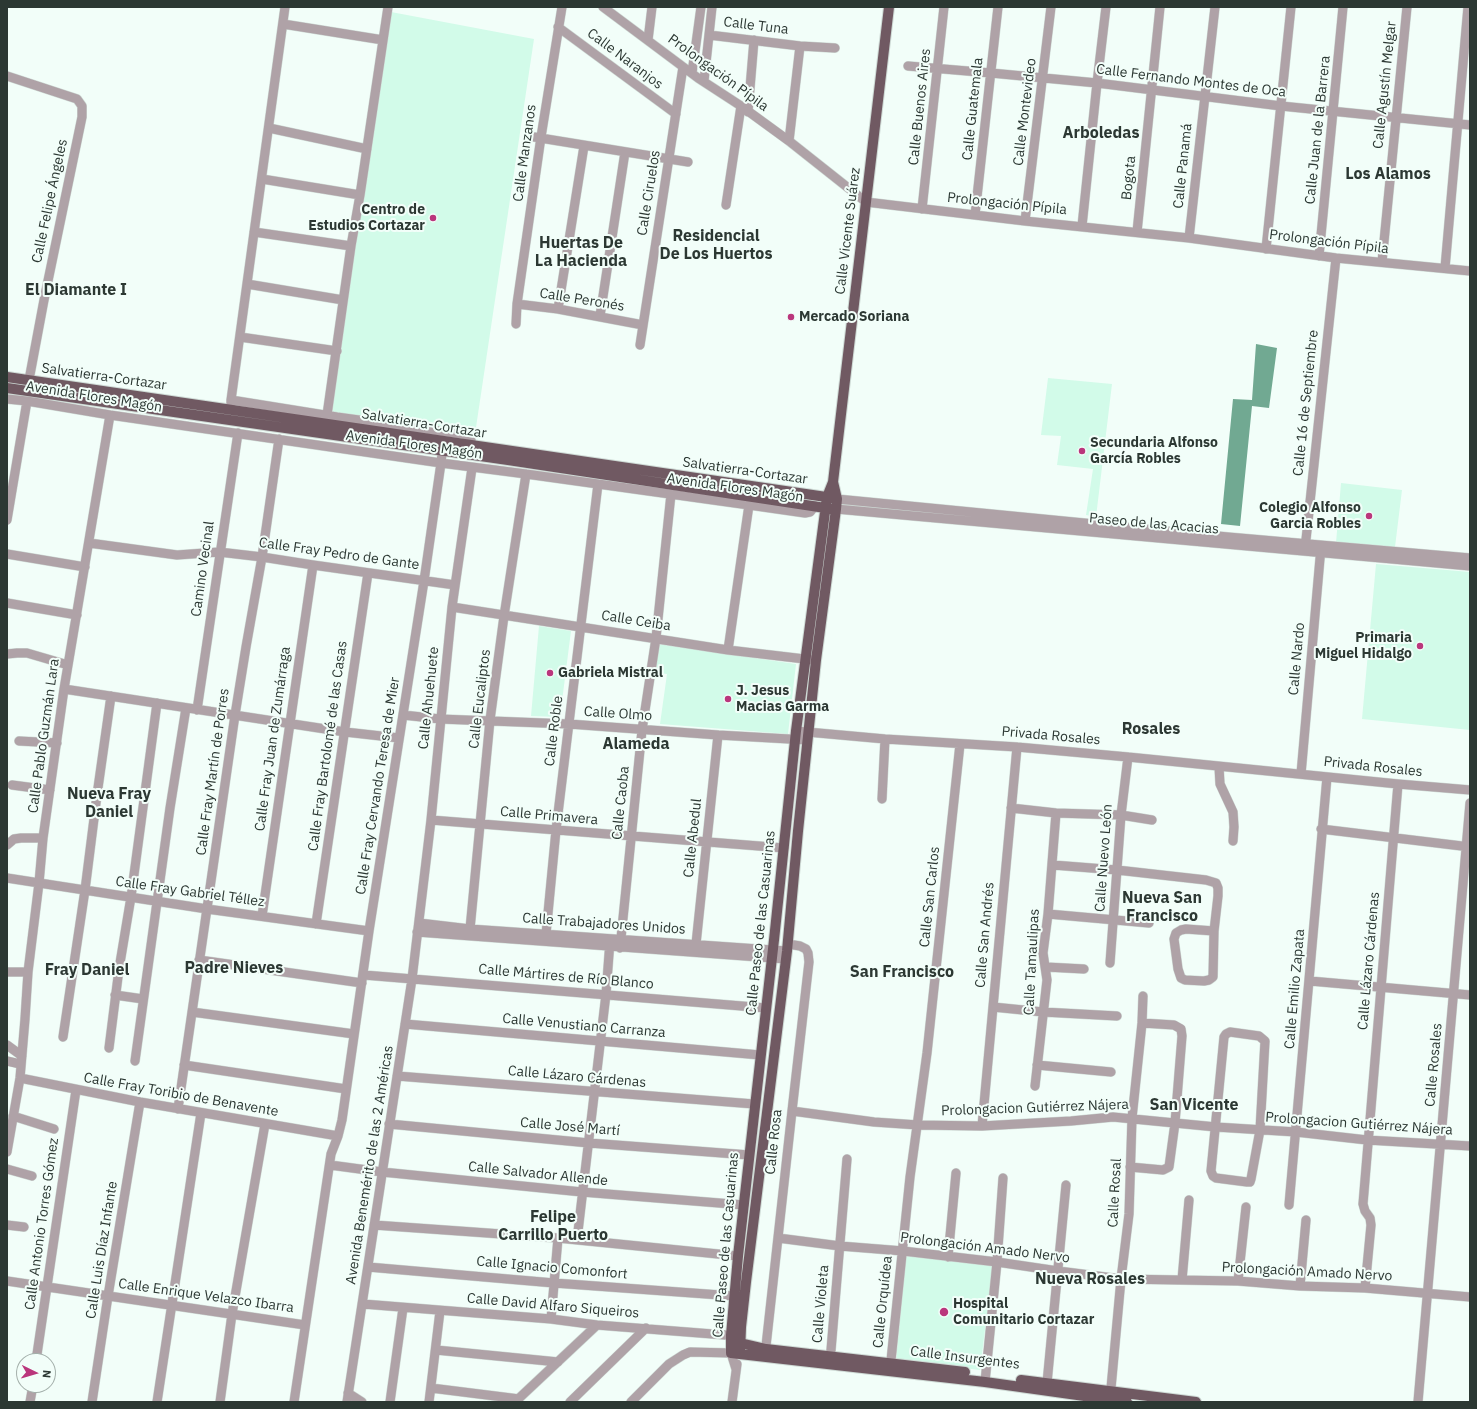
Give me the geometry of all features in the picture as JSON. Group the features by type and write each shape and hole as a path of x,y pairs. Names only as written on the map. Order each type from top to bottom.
{"main road":[{"name":"Calle Vicente Suárez","path":"832,498 888,7"},
{"name":"Salvatierra-Cortazar","path":"7,377 231,405 337,421 443,441 461,449 472,451 836,509"},
{"name":"Salvatierra-Cortazar","path":"7,388 442,452 461,449"},
{"name":"Salvatierra-Cortazar","path":"472,451 832,498"},
{"name":"Calle Paseo de las Casuarinas","path":"736,1344 734,1296 754,1104 784,848 795,735 825,508 832,498"},
{"name":"Calle Paseo de las Casuarinas","path":"736,1344 746,1282 791,949 808,736 816,660 836,509 832,498"},
{"name":"Calle Insurgentes","path":"736,1344 766,1353 985,1378 1111,1396 1196,1402"},
{"name":"Calle Insurgentes","path":"985,1378 1047,1383 1111,1396 1127,1402"}],"street":[{"path":"285,7 231,405 327,415 337,421 461,434 468,437 472,451"},
{"path":"327,415 351,246 388,7"},
{"name":"Calle Manzanos","path":"516,324 517,304 541,137 562,7"},
{"name":"Prolongación Pípila","path":"603,7 692,73 789,141 866,202 1025,221 1189,238 1336,258 1470,271"},
{"path":"648,40 652,7"},
{"path":"692,73 701,7"},
{"path":"704,81 712,7"},
{"name":"Calle Buenos Aires","path":"922,209 944,7"},
{"name":"Calle Guatemala","path":"975,215 998,7"},
{"name":"Calle Montevideo","path":"1025,221 1051,7"},
{"path":"1082,226 1106,7"},
{"name":"Bogota","path":"1137,232 1160,7"},
{"name":"Calle Panamá","path":"1189,238 1215,7"},
{"path":"1266,249 1291,7"},
{"name":"Calle Juan de la Barrera","path":"1319,256 1343,7"},
{"name":"Calle Agustín Melgar","path":"1382,262 1407,7"},
{"path":"1445,268 1468,7"},
{"path":"282,24 383,40"},
{"name":"Calle Naranjos","path":"558,27 676,114"},
{"name":"Calle Tuna","path":"709,34 800,46 835,48"},
{"path":"726,205 744,109 754,40"},
{"path":"789,141 800,46"},
{"name":"Calle Ciruelos","path":"640,345 683,66"},
{"name":"Calle Fernando Montes de Oca","path":"908,66 1097,83 1396,119 1470,125"},
{"name":"Calle Felipe Ángeles","path":"7,76 77,99 82,106 82,117 45,292 29,380"},
{"path":"268,128 367,149"},
{"path":"528,136 688,162"},
{"path":"558,309 584,146"},
{"path":"600,316 625,152"},
{"path":"262,179 360,195"},
{"path":"254,232 351,246"},
{"name":"Calle 16 de Septiembre","path":"1305,548 1336,258"},
{"path":"247,284 343,300"},
{"name":"Calle Peronés","path":"517,304 558,309 643,325"},
{"path":"240,336 337,351"},
{"name":"Avenida Flores Magón","path":"7,399 472,468 526,474 805,513 810,512 815,506"},
{"path":"7,520 27,401"},
{"name":"Calle Pablo Guzmán Lara","path":"20,1078 28,972 43,838 64,689 110,415"},
{"name":"Camino Vecinal","path":"197,710 219,552 238,433"},
{"name":"Calle Fray Martín de Porres","path":"178,1109 235,715 262,556 279,439"},
{"name":"Calle Fray Cervando Teresa de Mier","path":"294,1402 332,1148 338,1136 346,1089 369,931 424,581 443,441"},
{"path":"459,466 461,449"},
{"name":"Calle Ahuehuete","path":"418,928 431,820 452,607 472,468"},
{"name":"Calle Eucaliptos","path":"470,929 490,720 504,616 526,474"},
{"name":"Calle Roble","path":"546,934 556,830 598,484"},
{"name":"Calle Caoba","path":"621,943 642,730 656,638 671,494"},
{"name":"Paseo de las Acacias","path":"832,498 1305,548"},
{"path":"728,650 749,505"},
{"name":"Paseo de las Acacias","path":"836,509 1305,548 1470,558"},
{"name":"Calle Fray Pedro de Gante","path":"89,543 177,555 219,552 262,556 313,565 455,585"},
{"name":"Paseo de las Acacias","path":"1321,549 1470,566"},
{"name":"Calle Nardo","path":"1301,774 1321,549"},
{"path":"7,554 85,567"},
{"name":"Calle Fray Juan de Zumárraga","path":"262,916 313,565"},
{"name":"Calle Fray Bartolomé de las Casas","path":"316,924 368,573"},
{"path":"7,603 76,615"},
{"name":"Calle Ceiba","path":"452,607 728,650 804,660 816,660"},
{"path":"7,654 22,652 68,665"},
{"path":"64,689 290,724 400,738"},
{"path":"62,1037 86,890 97,795 112,696"},
{"path":"109,1048 115,995 131,897 157,703"},
{"path":"135,1061 168,821 186,708"},
{"name":"Calle Olmo","path":"403,715 440,719 569,724 718,735 808,736"},
{"name":"Calle Abedul","path":"696,944 718,735"},
{"name":"Privada Rosales","path":"808,736 1017,747 1470,790"},
{"path":"882,799 885,739"},
{"path":"19,741 57,743"},
{"name":"Calle San Carlos","path":"918,1125 960,744"},
{"name":"Calle San Andrés","path":"982,1126 1017,747"},
{"name":"Calle Nuevo León","path":"1110,963 1121,816 1128,757"},
{"path":"1219,767 1220,784 1233,812 1233,841"},
{"name":"Calle Emilio Zapata","path":"1289,1205 1310,981 1326,777"},
{"name":"Calle Lázaro Cárdenas","path":"1365,1288 1371,1225 1370,1218 1365,1211 1363,1204 1367,1140 1382,987 1398,784"},
{"path":"12,785 50,790"},
{"name":"Calle Rosales","path":"1418,1402 1468,846 1470,803"},
{"path":"1011,808 1056,813 1121,816 1152,820"},
{"name":"Calle Tamaulipas","path":"1035,1086 1047,980 1043,953 1053,865 1056,813"},
{"name":"Calle Primavera","path":"431,820 784,848"},
{"path":"1321,830 1468,846"},
{"path":"7,845 14,839 43,838"},
{"path":"1053,865 1117,870 1214,881 1218,885 1218,888 1214,930 1213,977 1204,981 1185,980 1179,975 1174,939 1176,933 1186,929 1214,930"},
{"name":"Calle Fray Gabriel Téllez","path":"7,878 207,909 369,931"},
{"path":"1048,914 1149,923"},
{"name":"Calle Trabajadores Unidos","path":"418,928 610,943 696,944 772,954"},
{"name":"Calle Trabajadores Unidos","path":"418,928 470,929 546,934 610,943"},
{"name":"Avenida Benemérito de las 2 Américas","path":"347,1398 363,1304 412,979 418,928"},
{"path":"577,1240 606,994 610,943"},
{"name":"Calle Trabajadores Unidos","path":"621,943 772,954 791,949"},
{"name":"Calle Rosa","path":"766,1353 809,962 808,953 806,950 791,949"},
{"name":"Calle Mártires de Río Blanco","path":"200,960 363,979 412,979 766,1008"},
{"path":"1046,967 1084,969"},
{"path":"7,972 28,972"},
{"path":"1310,981 1470,995"},
{"path":"115,995 143,999"},
{"name":"Calle Rosal","path":"1111,1396 1121,1279 1129,1214 1132,1118 1142,1023 1143,996"},
{"path":"993,1007 1044,1012 1117,1016"},
{"path":"192,1012 354,1034"},
{"path":"1130,1167 1163,1170 1167,1169 1169,1167 1175,1123 1182,1036 1181,1030 1174,1025 1142,1023"},
{"name":"Calle Venustiano Carranza","path":"405,1024 760,1055"},
{"path":"1230,1032 1259,1036 1265,1041 1260,1130 1252,1180 1250,1182 1220,1179 1211,1174 1216,1127 1224,1037 1230,1032"},
{"path":"7,1045 21,1060"},
{"path":"7,1061 21,1060"},
{"path":"184,1065 346,1089"},
{"path":"1037,1065 1111,1072"},
{"name":"Calle Lázaro Cárdenas","path":"397,1076 754,1104"},
{"path":"7,1152 20,1078"},
{"name":"Calle Fray Toribio de Benavente","path":"20,1078 178,1109 338,1136"},
{"name":"Calle Antonio Torres Gómez","path":"37,1353 76,1090"},
{"name":"Calle Luis Díaz Infante","path":"92,1402 140,1102"},
{"name":"Prolongacion Gutiérrez Nájera","path":"792,1111 858,1120 918,1125 982,1126 1071,1121 1103,1117 1132,1118 1216,1127 1296,1132 1367,1140 1470,1146"},
{"path":"157,1402 201,1113"},
{"path":"13,1116 54,1129"},
{"path":"220,1402 232,1314 265,1124"},
{"name":"Calle José Martí","path":"389,1124 589,1143 749,1155"},
{"name":"Calle Orquídea","path":"891,1367 910,1177 918,1125"},
{"name":"Calle Violeta","path":"830,1360 847,1159"},
{"name":"Calle Salvador Allende","path":"330,1166 582,1192 744,1205"},
{"path":"7,1169 32,1176"},
{"path":"948,1257 956,1173"},
{"path":"985,1378 997,1262 1003,1178"},
{"path":"1047,1383 1066,1185"},
{"path":"1182,1280 1189,1200"},
{"path":"1238,1281 1246,1207"},
{"path":"1300,1286 1306,1220"},
{"path":"7,1225 24,1227"},
{"path":"374,1225 558,1238 738,1256"},
{"path":"551,1319 558,1238"},
{"name":"Prolongación Amado Nervo","path":"778,1238 997,1262 1121,1279 1238,1281 1300,1286 1365,1288 1470,1297"},
{"name":"Calle Ignacio Comonfort","path":"368,1267 554,1283 734,1296"},
{"name":"Calle Enrique Velazco Ibarra","path":"7,1281 172,1304 305,1325"},
{"name":"Calle David Alfaro Siqueiros","path":"363,1304 646,1328 736,1344"},
{"path":"390,1402 403,1308"},
{"path":"429,1402 440,1311"},
{"path":"431,1388 517,1400 597,1325"},
{"path":"570,1402 646,1328"},
{"path":"631,1402 669,1364 683,1355 736,1344 736,1369 732,1402"},
{"path":"436,1350 558,1362"},
{"path":"347,1398 362,1402"}],"shaded area":[{"name":"Centro de Estudios Cortazar","path":"391,12 534,39 475,434 332,412 344,300"},
{"path":"1256,344 1277,348 1269,408 1252,406 1240,526 1221,524 1233,399 1252,400"},
{"name":"Secundaria Alfonso García Robles","path":"1048,378 1112,384 1096,517 1086,515 1093,469 1057,465 1061,436 1041,435"},
{"name":"Colegio Alfonso Garcia Robles","path":"1341,483 1402,490 1395,547 1336,543"},
{"name":"Primaria Miguel Hidalgo","path":"1376,564 1470,572 1470,730 1362,719"},
{"name":"Gabriela Mistral","path":"539,626 571,631 560,717 531,716"},
{"name":"J. Jesus Macias Garma","path":"658,644 796,664 788,734 660,724 667,674 656,673"},
{"name":"Hospital Comunitario Cortazar","path":"906,1256 993,1265 980,1370 896,1360"}],"place":[{"name":"Centro de Estudios Cortazar","path":"433,218"},
{"name":"Mercado Soriana","path":"791,317"},
{"name":"Secundaria Alfonso García Robles","path":"1082,451"},
{"name":"Colegio Alfonso Garcia Robles","path":"1369,516"},
{"name":"Primaria Miguel Hidalgo","path":"1420,646"},
{"name":"Gabriela Mistral","path":"550,673"},
{"name":"J. Jesus Macias Garma","path":"728,699"},
{"name":"Hospital Comunitario Cortazar","path":"944,1312"}],"district":[{"name":"Arboledas","path":"1101,133"},
{"name":"Los Alamos","path":"1388,174"},
{"name":"Residencial De Los Huertos","path":"716,245"},
{"name":"Huertas De La Hacienda","path":"581,252"},
{"name":"El Diamante I","path":"76,290"},
{"name":"Rosales","path":"1151,729"},
{"name":"Alameda","path":"636,744"},
{"name":"Nueva Fray Daniel","path":"109,803"},
{"name":"Nueva San Francisco","path":"1162,907"},
{"name":"Padre Nieves","path":"234,968"},
{"name":"Fray Daniel","path":"87,970"},
{"name":"San Francisco","path":"902,972"},
{"name":"San Vicente","path":"1194,1105"},
{"name":"Felipe Carrillo Puerto","path":"553,1226"},
{"name":"Nueva Rosales","path":"1090,1279"}]}
